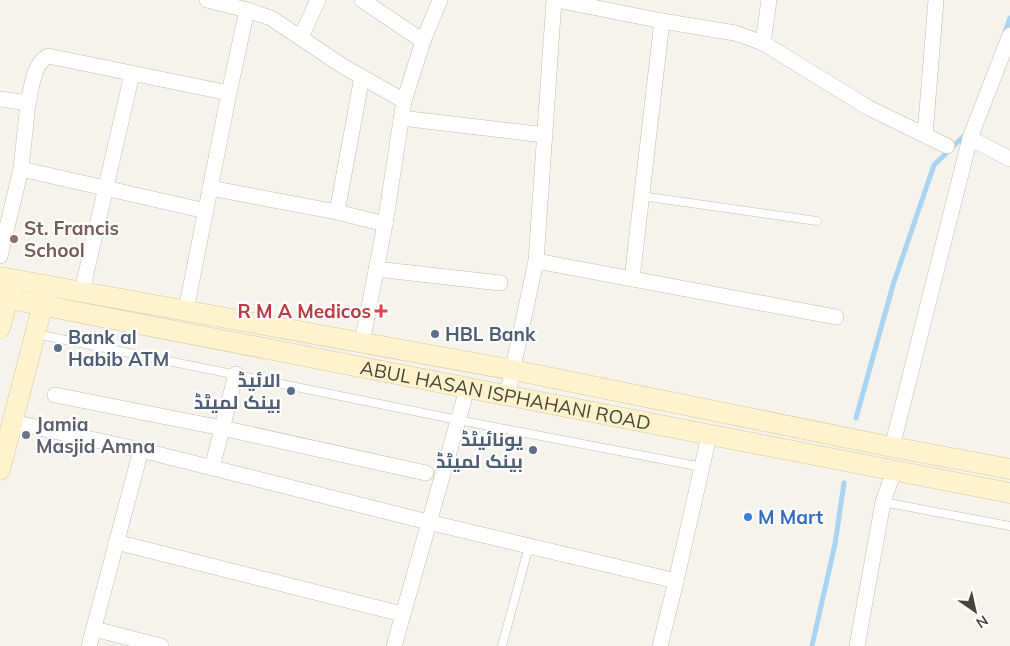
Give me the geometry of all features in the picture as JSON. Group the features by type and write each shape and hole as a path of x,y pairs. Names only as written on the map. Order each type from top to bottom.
{"main road":[{"name":"ABUL HASAN ISPHAHANI ROAD","path":"6,278 513,370 1010,469"},
{"path":"0,328 6,278"},
{"path":"0,470 48,285"},
{"name":"ABUL HASAN ISPHAHANI ROAD","path":"4,298 1010,493"}],"street":[{"path":"207,0 271,18 301,36 341,65 404,101"},
{"path":"301,36 318,0"},
{"path":"362,0 423,41"},
{"path":"362,343 385,224 404,101 423,41 440,0"},
{"path":"507,396 536,261 556,0 735,33 763,43 869,108 947,146"},
{"path":"763,43 769,0"},
{"path":"925,135 936,0"},
{"path":"186,310 228,93 248,10"},
{"path":"632,279 662,21"},
{"path":"892,447 970,138 1010,35"},
{"path":"0,256 22,169 28,103 38,66 42,59 48,56 228,93"},
{"path":"82,291 132,74"},
{"path":"337,212 362,77"},
{"path":"0,99 28,103"},
{"path":"401,118 545,134"},
{"path":"970,138 1010,159"},
{"path":"22,169 206,211"},
{"path":"210,188 337,212 385,224"},
{"path":"536,261 836,317"},
{"path":"376,269 500,283"},
{"path":"212,468 236,374"},
{"path":"394,646 467,388"},
{"path":"54,395 222,428 426,473"},
{"path":"12,422 141,450 676,582"},
{"path":"660,646 709,436"},
{"path":"89,646 141,450"},
{"path":"857,646 883,502 894,471"},
{"path":"116,542 402,614"},
{"path":"94,629 161,646"}],"lane":[{"path":"642,196 817,221"},
{"path":"36,334 458,420 702,467"},
{"path":"883,502 1010,526"},
{"path":"502,646 530,546"}],"waterway":[{"path":"1004,35 1010,18"},
{"path":"856,418 893,285 934,165 966,134"},
{"path":"812,646 835,544 844,483"}],"place":[{"name":"St. Francis School","path":"14,239"},
{"name":"R M A Medicos","path":"381,311"},
{"name":"HBL Bank","path":"435,334"},
{"name":"Bank al Habib ATM","path":"58,348"},
{"name":"الائیڈ بینک لمیٹڈ","path":"291,391"},
{"name":"Jamia Masjid Amna","path":"26,435"},
{"name":"یونائیٹڈ بینک لمیٹڈ","path":"533,450"},
{"name":"M Mart","path":"748,517"}]}
